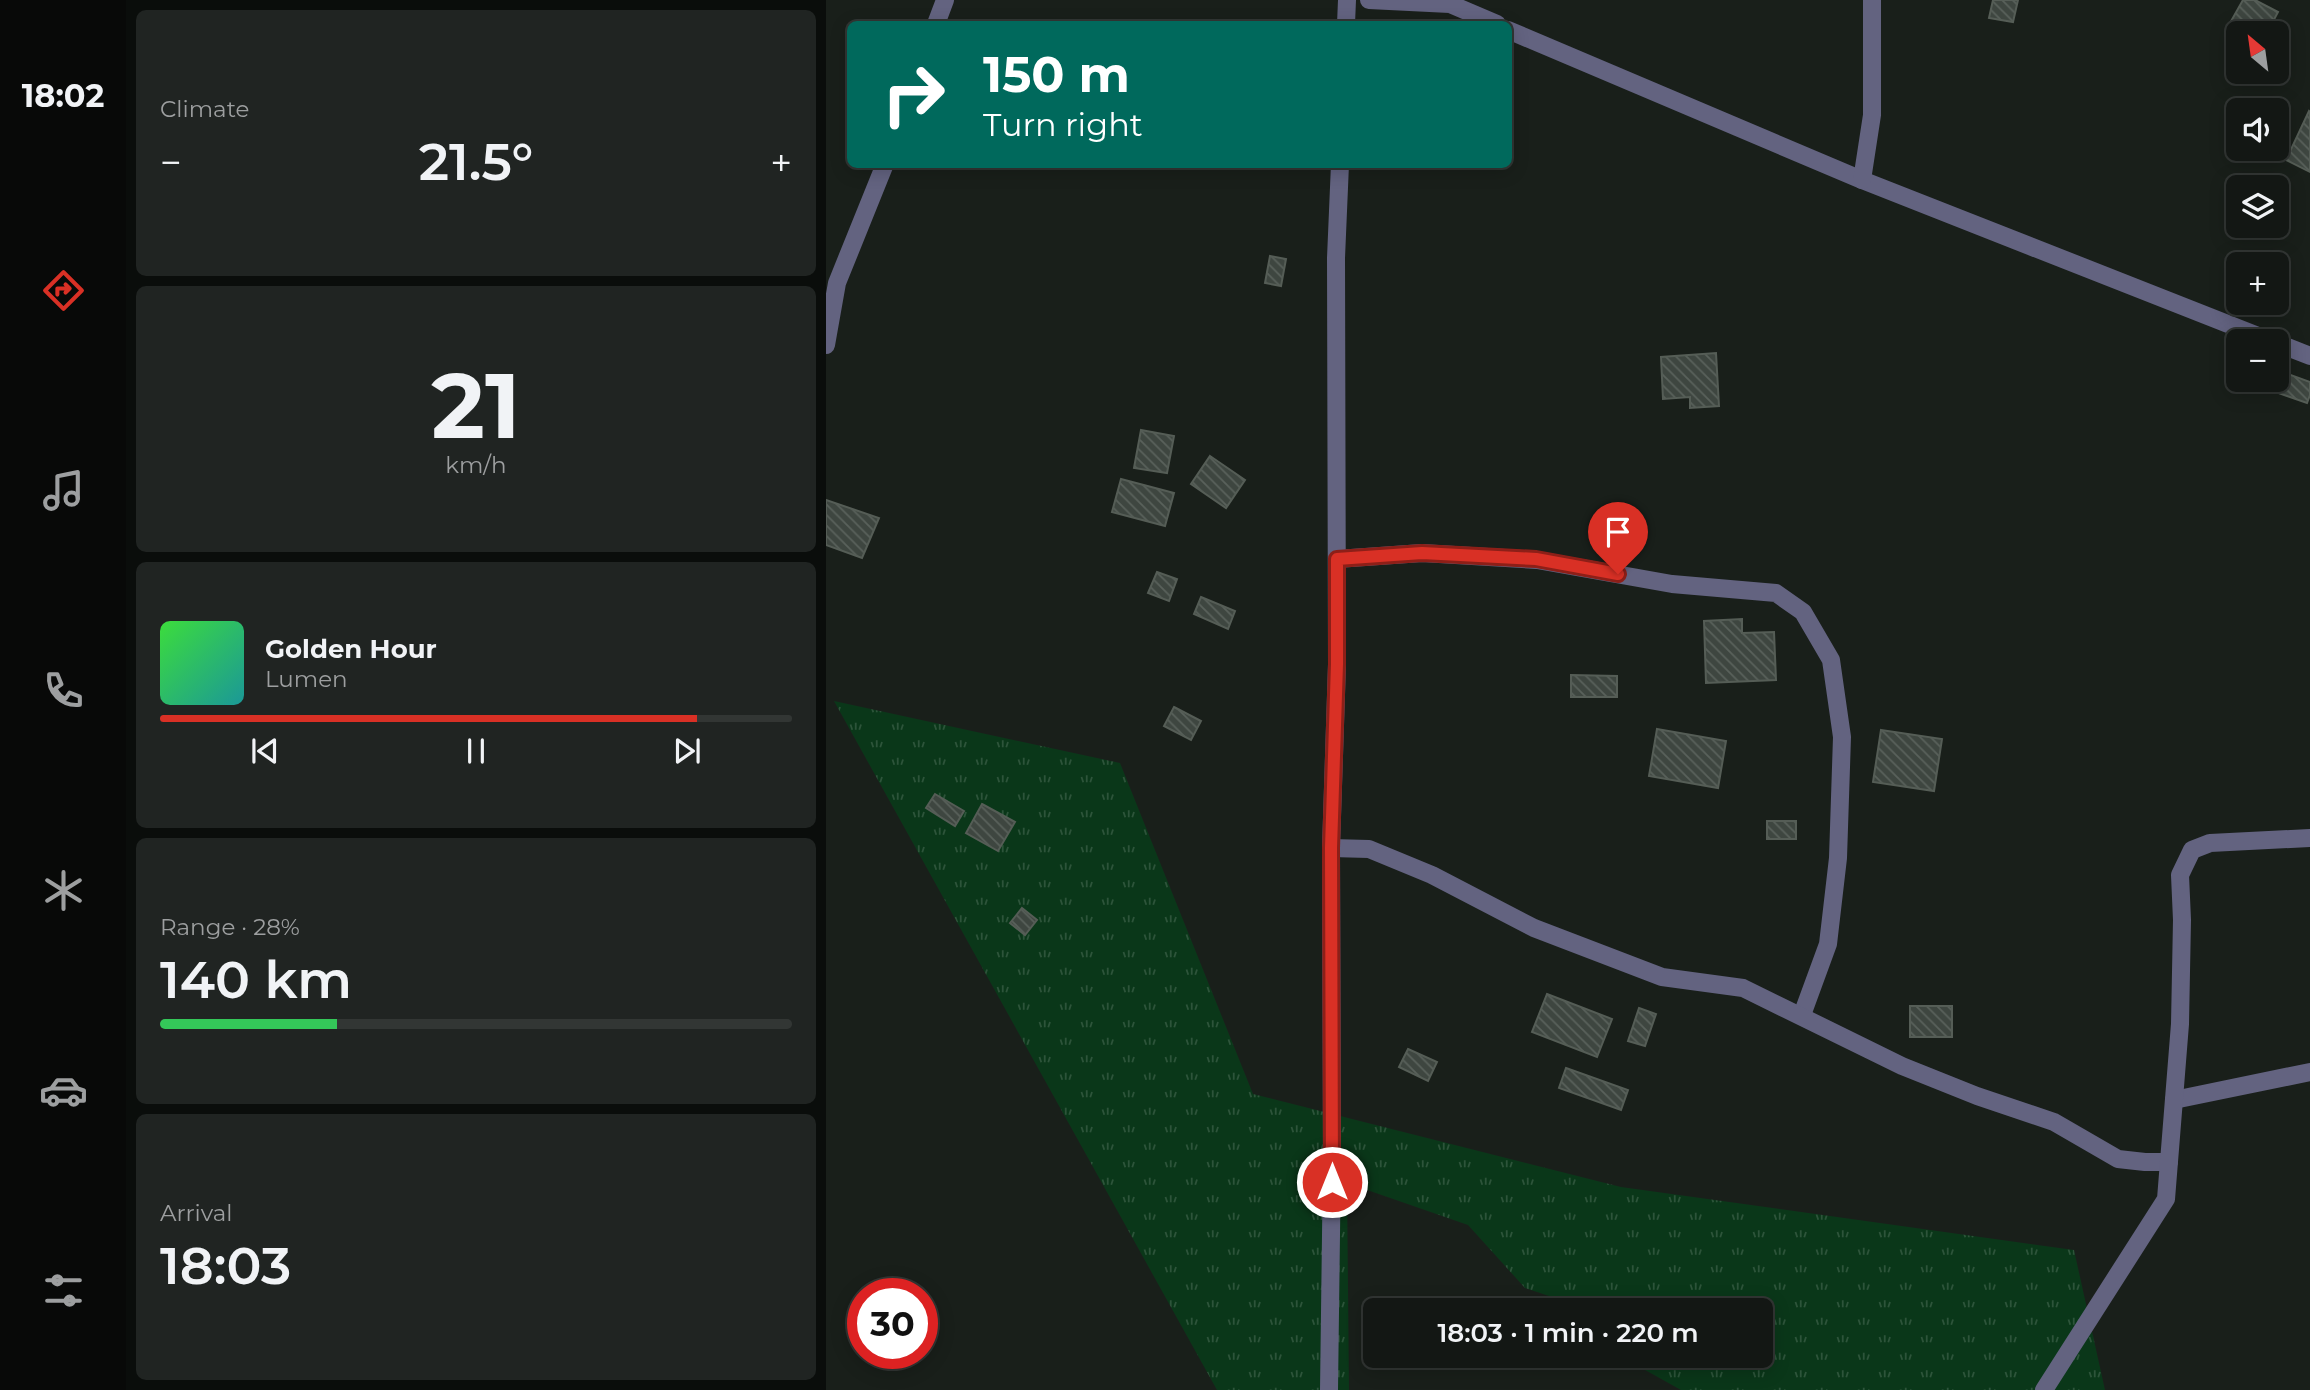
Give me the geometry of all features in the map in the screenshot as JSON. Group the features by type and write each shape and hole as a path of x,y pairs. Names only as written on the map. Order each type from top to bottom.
{"street":[{"path":"937,21 945,0"},
{"path":"1346,21 1347,0"},
{"path":"1369,0 1450,4 1490,21"},
{"path":"1862,180 1872,115 1872,0"},
{"path":"1512,32 1862,180 2241,329"},
{"path":"826,345 837,283 883,168"},
{"path":"1329,1390 1332,1157 1331,848 1337,664 1336,258 1340,168"},
{"path":"2289,348 2310,356"},
{"path":"1337,559 1422,553 1536,559 1672,584 1776,593 1803,611 1831,660 1842,737 1838,858 1828,944 1802,1015"},
{"path":"2044,1390 2165,1199 2180,1024 2180,874 2192,850 2210,843 2310,838"},
{"path":"1331,848 1369,849 1432,875 1534,928 1662,977 1743,988 1902,1066 1977,1096 2054,1122 2118,1159 2169,1162"},
{"path":"2174,1100 2310,1072"}],"green space":[{"path":"834,701 1120,763 1253,1094 1621,1187 2074,1250 2105,1390 1681,1390 1642,1368 1773,1368 1773,1298 1555,1298 1525,1288 1468,1225 1347,1183 1349,1390 1217,1390"}],"building":[{"path":"1993,0 2018,0 2013,22 1989,18"},
{"path":"2243,0 2255,0 2278,12 2273,21 2231,21"},
{"path":"2309,111 2310,172 2288,161"},
{"path":"1270,256 1286,259 1281,286 1265,283"},
{"path":"1716,353 1719,406 1690,408 1690,397 1663,399 1661,357"},
{"path":"2289,374 2310,382 2307,403 2276,392 2289,392"},
{"path":"1141,430 1174,436 1167,473 1134,468"},
{"path":"1210,456 1245,480 1226,508 1191,484"},
{"path":"1121,479 1174,493 1165,526 1112,512"},
{"path":"826,500 879,518 862,558 826,545"},
{"path":"1157,572 1177,579 1169,601 1148,593"},
{"path":"1201,597 1235,611 1228,629 1194,614"},
{"path":"1742,619 1742,633 1774,632 1776,680 1706,683 1704,621"},
{"path":"1571,675 1617,676 1617,697 1571,697"},
{"path":"1174,707 1201,721 1191,740 1164,726"},
{"path":"1657,729 1726,741 1718,788 1649,776"},
{"path":"1881,730 1942,739 1934,791 1873,782"},
{"path":"935,794 964,811 955,826 926,808"},
{"path":"982,804 1015,822 998,851 966,833"},
{"path":"1767,821 1796,821 1796,839 1767,839"},
{"path":"1022,908 1037,920 1025,935 1010,923"},
{"path":"1547,994 1612,1019 1597,1057 1532,1032"},
{"path":"1910,1006 1952,1006 1952,1037 1910,1037"},
{"path":"1639,1008 1656,1014 1645,1046 1628,1041"},
{"path":"1408,1049 1437,1062 1428,1081 1399,1067"},
{"path":"1566,1068 1628,1090 1621,1110 1559,1088"}],"route":[{"path":"1332,1182 1331,848 1337,664 1337,559 1422,553 1536,559 1618,574"}]}
